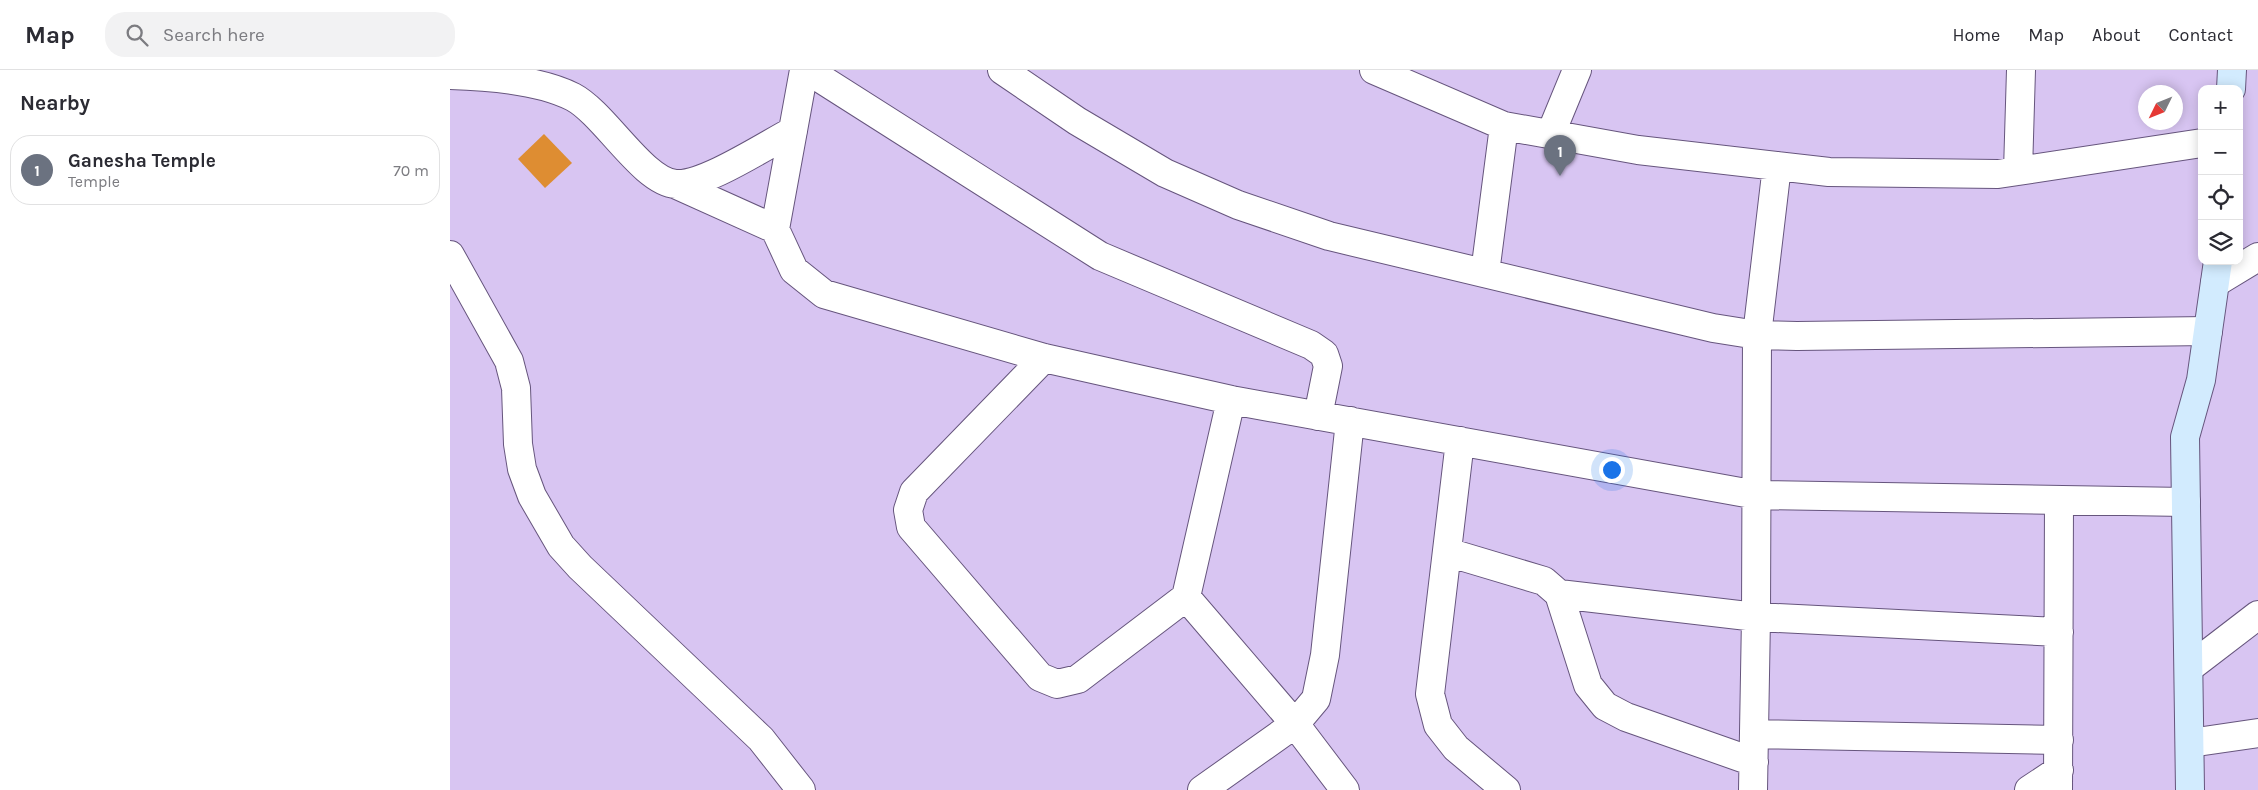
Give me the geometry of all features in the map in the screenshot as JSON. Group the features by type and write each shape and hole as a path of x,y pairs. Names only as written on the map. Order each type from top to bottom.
{"street":[{"path":"562,70 573,97"},
{"path":"804,70 775,229 794,270 824,294 1044,358 1231,400 1757,495 2186,502"},
{"path":"816,70 823,80 1100,256 1311,344 1324,354 1328,366 1318,416"},
{"path":"1002,70 1076,120 1165,173 1238,205 1330,236 1713,328 1757,335 2208,331"},
{"path":"1374,70 1504,126 1638,150 1829,172 1998,174 2198,144"},
{"path":"1551,133 1576,70"},
{"path":"2018,171 2021,70"},
{"path":"2231,85 2232,70"},
{"path":"450,74 536,85 573,97 601,120 651,174 775,229"},
{"path":"1485,273 1504,126"},
{"path":"676,184 702,179 793,131"},
{"path":"1753,790 1755,734 1757,335 1777,166"},
{"path":"450,255 509,361 516,388 518,444 522,469 532,496 561,546 580,567 762,739 801,790"},
{"path":"2190,790 2185,437 2201,380 2217,272 2258,256"},
{"path":"1044,358 914,492 908,510 911,527 1040,677 1057,684 1078,679 1186,597 1231,400"},
{"path":"1202,790 1295,724 1316,699 1325,655 1350,421"},
{"path":"1460,441 1430,694 1438,724 1456,748 1506,790"},
{"path":"2029,790 2058,780 2059,501"},
{"path":"1447,552 1544,581 1559,594 1588,685 1605,706 1626,717 1754,762"},
{"path":"1559,594 1756,617 2059,632"},
{"path":"1186,597 1295,724 1345,790"},
{"path":"2189,668 2258,615"},
{"path":"2190,742 2258,733"},
{"path":"1755,734 2059,740"}],"building":[{"path":"544,134 572,163 545,188 518,159"}],"place":[{"name":"Ganesha Temple","path":"1560,176"}]}
